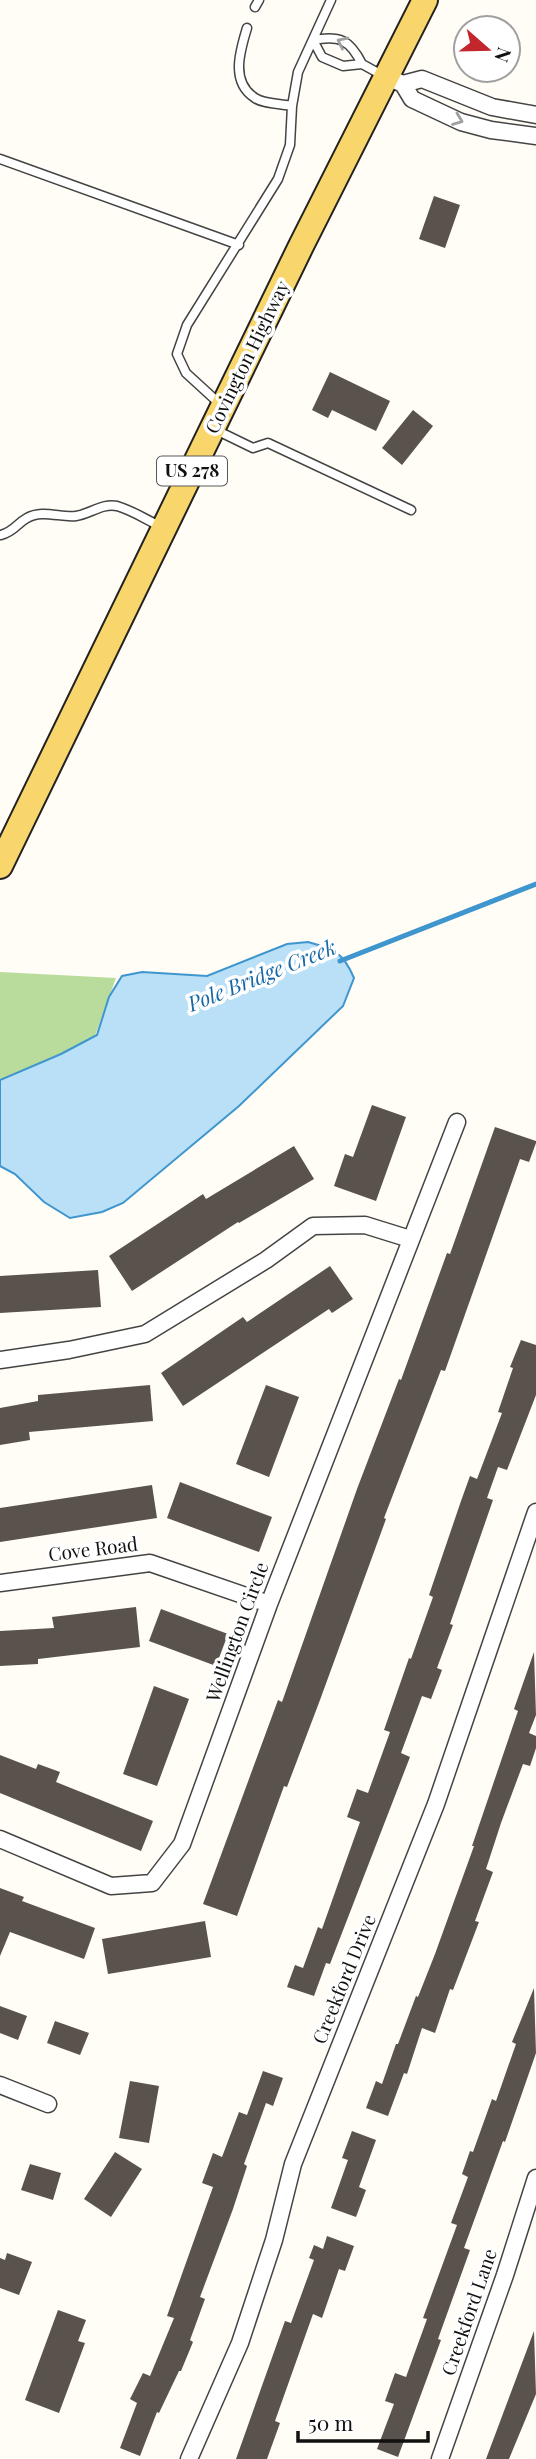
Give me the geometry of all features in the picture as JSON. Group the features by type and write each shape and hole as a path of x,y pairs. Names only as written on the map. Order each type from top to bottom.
{"main road":[{"name":"Covington Highway","path":"0,866 301,246 395,80 425,0"}],"street":[{"path":"395,80 422,79 492,107 536,115"},
{"path":"395,80 412,99 461,122 491,130 536,136"},
{"name":"Wellington Circle","path":"0,1839 111,1886 152,1883 182,1844 269,1604 457,1122"},
{"path":"0,1360 69,1350 145,1334 266,1260 313,1226 365,1224 410,1239"},
{"name":"Creekford Drive","path":"189,2459 240,2343 274,2240 293,2164 436,1804 536,1512"},
{"name":"Cove Road","path":"0,1583 150,1563 269,1604"},
{"path":"0,2085 48,2104"},
{"name":"Creekford Lane","path":"440,2459 536,2178"}],"lane":[{"path":"331,0 298,72 292,106 290,145 278,179 187,326 177,355 186,373 218,418 253,448 268,443 411,510"},
{"path":"247,28 238,56 240,82 256,100 292,106"},
{"path":"313,40 331,36 353,47 362,64"},
{"path":"313,40 321,57 343,66 362,64 395,80"},
{"path":"0,159 239,245"},
{"path":"1,535 12,532 28,517 53,514 73,517 99,507 117,506 165,528"}],"green space":[{"path":"0,972 116,978 91,1047 0,1102"}],"water":[{"path":"308,942 337,953 350,969 354,978 343,1006 239,1106 123,1203 102,1212 70,1218 44,1202 15,1174 0,1166 0,1080 97,1035 109,997 122,976 142,972 207,976 287,944"}],"building":[{"path":"434,196 460,205 445,248 419,239"},
{"path":"330,372 390,401 376,431 332,410 328,418 312,410"},
{"path":"413,410 433,426 402,465 382,448"},
{"path":"372,1105 406,1117 376,1201 334,1186 345,1154 353,1157"},
{"path":"495,1127 536,1143 529,1162 520,1159 445,1371 441,1370 384,1518 386,1519 320,1700 287,1787 284,1786 237,1916 203,1904 278,1700 282,1702 357,1489 399,1379 401,1380 447,1253 450,1254"},
{"path":"294,1146 314,1179 238,1222 132,1291 109,1256 203,1194 206,1199"},
{"path":"330,1266 353,1299 332,1313 329,1309 183,1406 161,1373 243,1317 247,1322"},
{"path":"98,1270 101,1307 0,1313 0,1276"},
{"path":"521,1340 536,1345 536,1395 507,1470 498,1467 487,1498 493,1500 450,1624 453,1625 437,1668 442,1670 431,1699 422,1696 401,1753 410,1757 330,1964 326,1963 314,1996 287,1987 295,1965 303,1968 318,1927 322,1929 360,1822 347,1817 357,1789 368,1793 390,1732 384,1730 433,1597 429,1595 470,1476 477,1479 502,1413 498,1412 513,1368 510,1367"},
{"path":"150,1385 153,1421 29,1432 30,1440 0,1445 0,1408 38,1401 38,1395"},
{"path":"266,1385 299,1397 269,1477 236,1464"},
{"path":"180,1482 272,1517 259,1552 167,1518"},
{"path":"152,1485 157,1518 0,1542 0,1508"},
{"path":"136,1607 140,1647 38,1659 38,1664 0,1666 0,1631 54,1628 52,1617"},
{"path":"161,1609 228,1634 216,1666 149,1641"},
{"path":"534,1652 536,1715 529,1733 536,1736 536,1748 530,1766 523,1764 501,1823 486,1869 493,1872 475,1921 479,1922 453,1990 450,1989 435,2033 422,2028 407,2074 404,2073 388,2116 366,2108 376,2081 382,2084 396,2044 435,1954 474,1846 518,1711 514,1709"},
{"path":"154,1686 189,1699 157,1786 123,1774"},
{"path":"0,1755 36,1769 38,1764 60,1772 56,1782 153,1821 141,1851 0,1793"},
{"path":"0,1888 24,1897 22,1901 95,1928 84,1959 10,1932 0,1956"},
{"path":"205,1921 211,1957 108,1974 102,1939"},
{"path":"534,1988 536,2053 464,2248 470,2250 438,2339 441,2340 398,2457 377,2449 394,2404 385,2401 395,2373 406,2377 427,2319 423,2318 457,2225 451,2223 468,2177 462,2174 492,2099 496,2101 516,2044 512,2042"},
{"path":"0,2006 27,2016 18,2040 0,2033"},
{"path":"55,2021 89,2033 80,2055 47,2043"},
{"path":"263,2071 283,2078 273,2106 266,2103 244,2164 247,2166 233,2209 200,2297 205,2299 190,2340 193,2342 181,2371 159,2413 157,2412 140,2456 120,2448 137,2403 130,2399 143,2373 150,2376 174,2318 167,2316 213,2187 202,2183 213,2153 222,2157 239,2112 247,2115"},
{"path":"130,2081 159,2086 149,2143 119,2138"},
{"path":"352,2131 376,2140 359,2187 366,2190 356,2217 331,2208 348,2160 342,2158"},
{"path":"115,2152 142,2169 111,2217 84,2199"},
{"path":"30,2164 61,2173 53,2200 21,2190"},
{"path":"327,2236 354,2246 345,2271 339,2269 322,2318 313,2314 275,2421 280,2423 267,2459 236,2459 285,2321 291,2323 314,2260 309,2258 314,2245 323,2249"},
{"path":"7,2253 32,2262 19,2295 0,2288 0,2258 5,2260"},
{"path":"58,2310 86,2320 78,2341 85,2343 59,2413 25,2400"},
{"path":"534,2331 536,2394 509,2459 486,2459"}],"waterway":[{"name":"Pole Bridge Creek","path":"340,961 536,884"}]}
